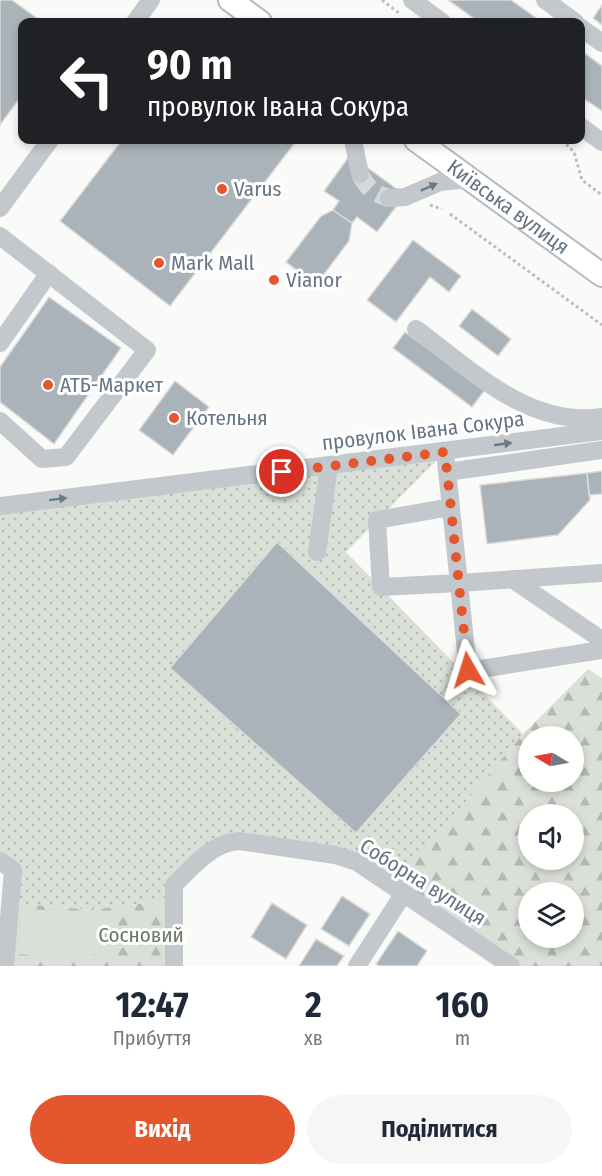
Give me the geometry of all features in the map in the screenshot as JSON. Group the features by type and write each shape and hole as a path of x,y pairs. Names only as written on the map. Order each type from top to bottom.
{"main road":[{"path":"230,0 255,18"},
{"name":"Київська вулиця","path":"421,144 602,275"}],"street":[{"path":"138,18 151,0"},
{"path":"412,0 437,18"},
{"path":"545,0 570,18"},
{"path":"585,31 602,43"},
{"path":"585,130 602,142"},
{"path":"0,207 47,144"},
{"path":"354,144 360,174"},
{"path":"389,198 405,198 440,182 468,179"},
{"path":"0,236 147,350 66,457 42,459 0,421"},
{"path":"0,343 49,273"},
{"path":"416,329 492,386 526,406 546,414 602,417"},
{"name":"провулок Івана Сокура","path":"0,507 445,452 602,430"},
{"path":"447,472 602,450"},
{"path":"445,452 468,670 602,650"},
{"path":"317,552 329,466"},
{"path":"451,507 377,520 381,588 602,573"},
{"path":"512,579 602,640"},
{"name":"Соборна вулиця","path":"174,966 174,885 201,858 229,842 239,841 335,855 357,862 404,893 491,960 511,966"},
{"path":"5,966 6,866"},
{"path":"357,966 404,893"}],"path":[{"path":"382,0 404,17"},
{"path":"566,144 574,152 582,180 602,195"},
{"path":"426,204 442,209"},
{"path":"450,214 602,325"}],"green space":[{"path":"445,452 346,552 518,729 518,740 394,886 365,866 239,841 201,858 174,899 92,910 14,903 0,861 0,506"},
{"path":"588,669 602,678 602,966 511,966 394,886 518,740 518,792 584,792 584,726 531,726"},
{"name":"Сосновий","path":"174,899 174,966 10,966 14,903 92,910"},
{"path":"21,908 98,915 93,962 18,954"}],"building":[{"path":"0,0 12,0 37,18 18,18 18,100 0,125"},
{"path":"448,0 511,0 536,18 473,18"},
{"path":"602,5 602,25 593,18"},
{"path":"585,54 602,66 602,111 585,99"},
{"name":"Mark Mall","path":"119,144 294,144 170,306 60,221"},
{"path":"350,155 405,195 377,232 357,217 352,223 333,210 339,201 324,191"},
{"path":"333,210 352,223 349,241 316,285 286,262 321,216"},
{"path":"413,240 461,276 449,292 430,277 396,322 367,300"},
{"name":"АТБ-Маркет","path":"49,297 121,348 54,444 0,402 0,367"},
{"path":"472,309 511,339 498,356 459,326"},
{"path":"405,332 485,390 472,407 393,348"},
{"name":"Котельня","path":"175,381 209,407 173,455 139,430"},
{"path":"602,471 602,494 589,495 587,473"},
{"path":"587,473 590,500 558,535 487,544 480,485"},
{"path":"277,542 461,714 356,833 170,668"},
{"path":"342,896 370,914 349,946 321,929"},
{"path":"272,903 307,925 286,959 251,937"},
{"path":"398,931 427,951 417,966 379,966 376,964"},
{"path":"316,939 344,956 337,966 299,966"}],"tunnel":[{"path":"360,174 372,190 389,198"}],"place":[{"name":"Varus","path":"222,189"},
{"name":"Mark Mall","path":"159,263"},
{"name":"Vianor","path":"274,280"},
{"name":"АТБ-Маркет","path":"48,385"},
{"name":"Котельня","path":"174,418"}],"route":[{"path":"282,472 445,452 468,670"}]}
